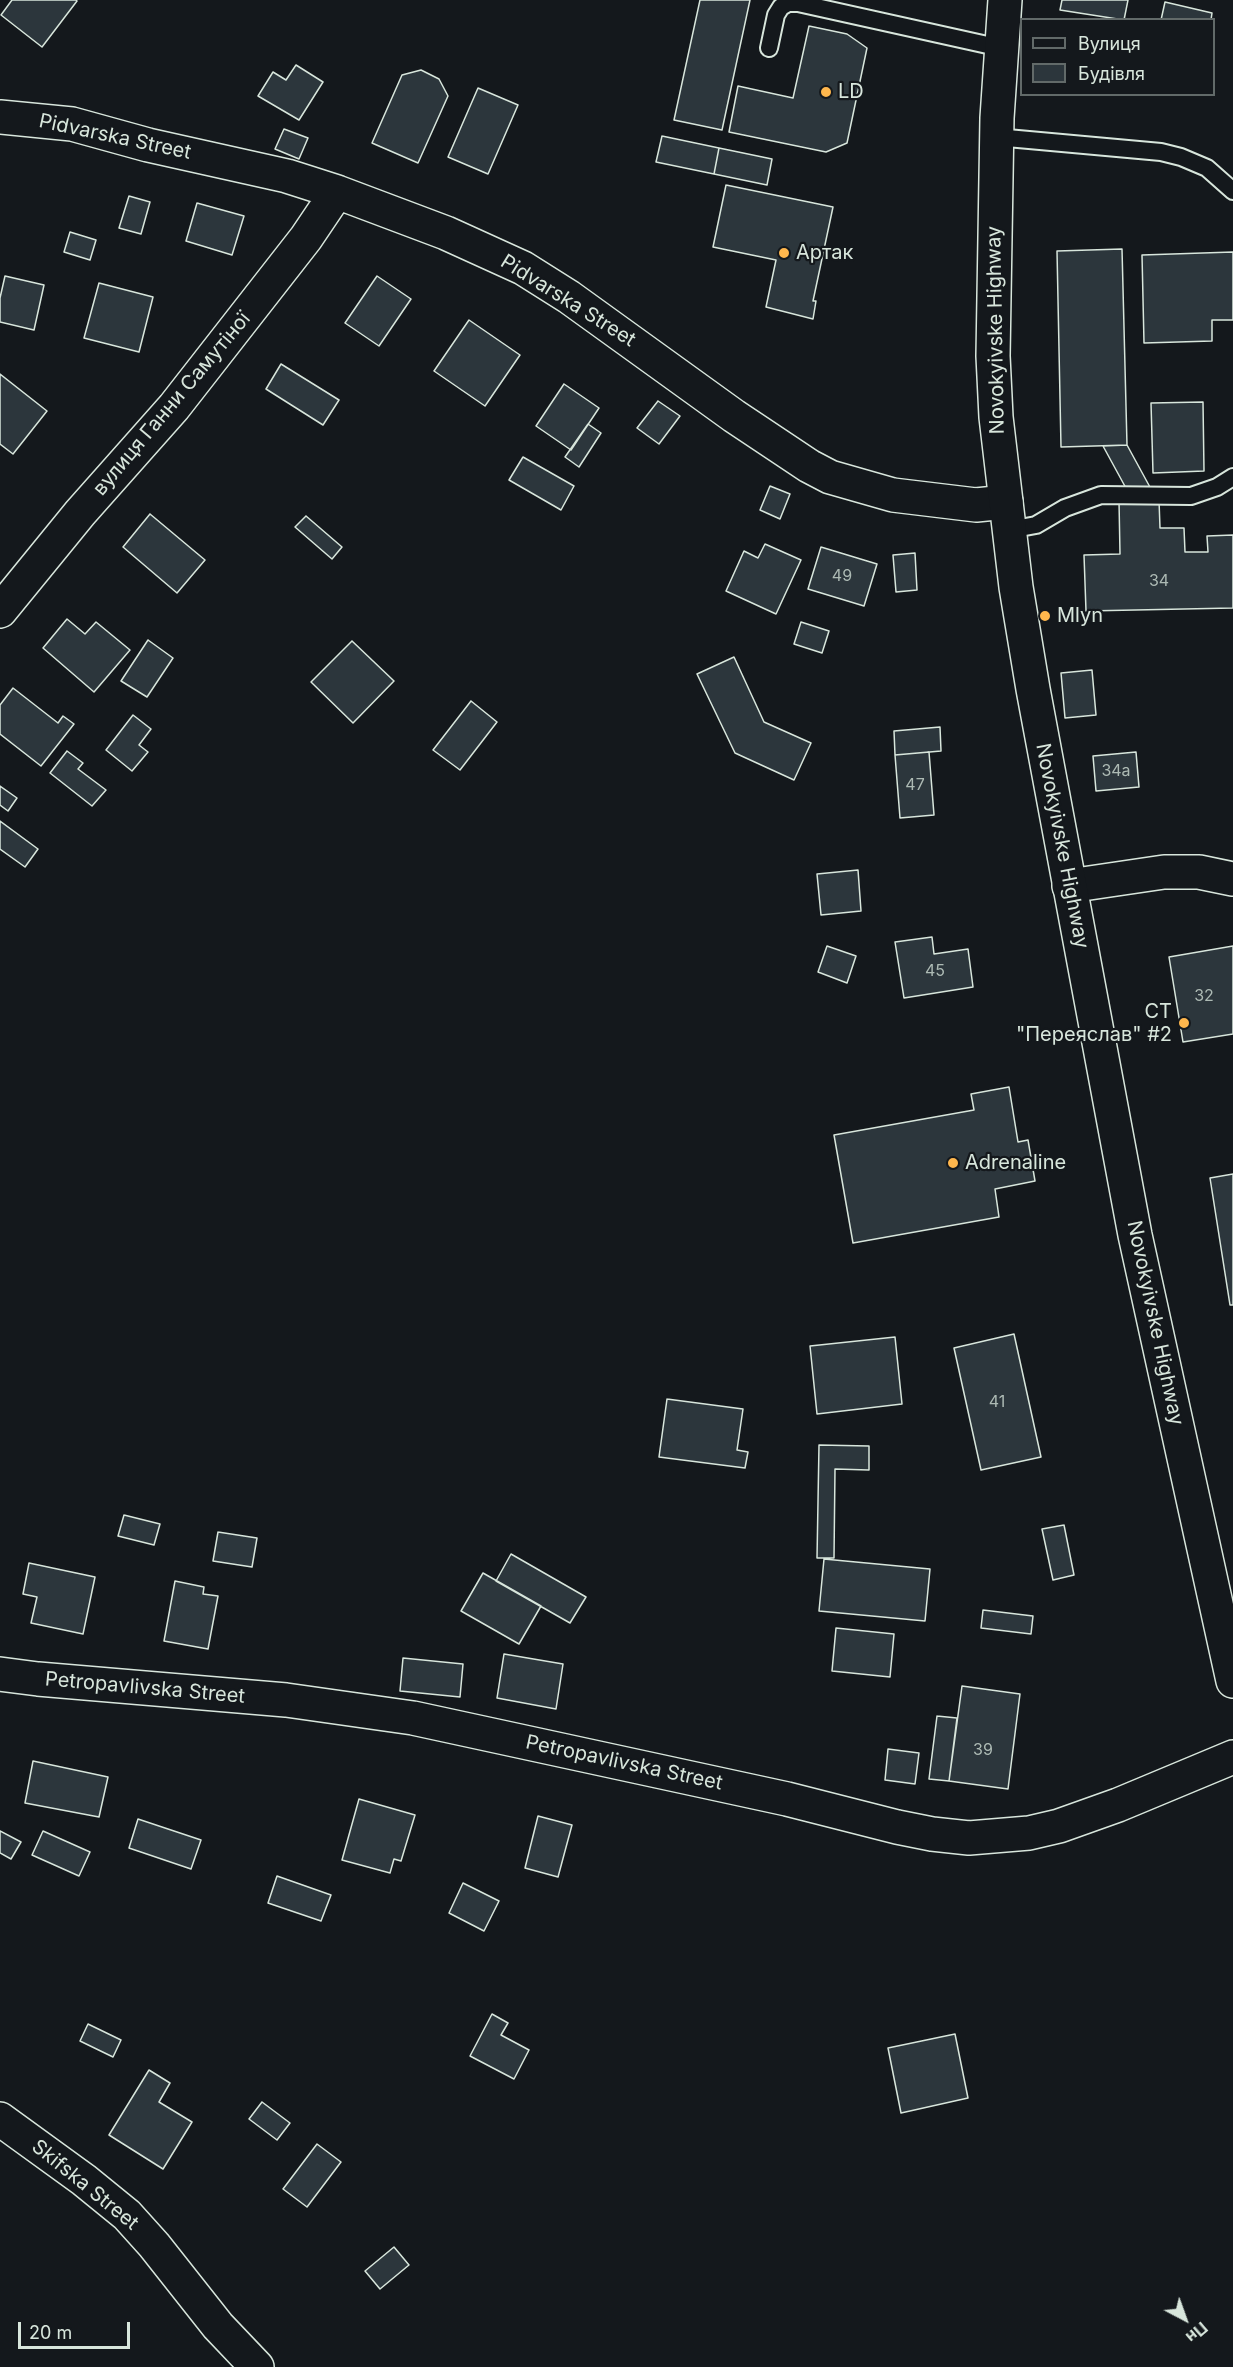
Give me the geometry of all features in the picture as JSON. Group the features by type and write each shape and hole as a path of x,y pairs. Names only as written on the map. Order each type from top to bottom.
{"street":[{"name":"Novokyivske Highway","path":"1005,0 996,137 993,356 996,417 1008,516 1031,678 1135,1235 1233,1681"},
{"name":"Pidvarska Street","path":"0,117 42,120 94,128 148,145 287,176 337,192 446,233 523,268 609,325 744,423 809,466 830,477 893,495 976,505 1008,516"},
{"name":"вулиця Ганни Самутіної","path":"0,611 80,513 174,407 306,238 337,192"},
{"path":"1070,886 1164,872 1199,872 1233,879"},
{"name":"Petropavlivska Street","path":"0,1674 286,1700 413,1718 787,1799 897,1827 969,1838 1029,1833 1059,1826 1118,1805 1233,1757"},
{"name":"Skifska Street","path":"0,2119 84,2180 127,2215 154,2244 224,2333 257,2367"}],"lane":[{"path":"769,48 776,15 781,7 788,3 798,3 1001,48"},
{"path":"996,137 1161,152 1181,157 1207,168 1233,191"},
{"path":"1008,516 1036,525 1065,508 1101,495 1191,496 1217,487 1233,477"}],"building":[{"path":"12,0 77,1 42,47 1,15"},
{"path":"700,0 750,0 722,130 674,120"},
{"path":"1062,0 1128,0 1124,18 1060,10"},
{"path":"1165,2 1212,13 1211,18 1161,18"},
{"name":"LD","path":"809,26 847,34 867,48 847,143 826,152 729,132 738,86 793,98"},
{"path":"296,65 323,82 299,120 258,96 273,72 286,80"},
{"path":"421,70 439,79 448,96 418,163 372,143 402,75"},
{"path":"478,88 518,105 488,174 448,157"},
{"path":"284,129 308,138 299,159 275,149"},
{"path":"662,136 719,148 714,174 656,162"},
{"path":"719,148 772,159 767,185 714,174"},
{"name":"Артак","path":"726,185 833,207 813,301 816,301 813,319 766,307 776,260 713,247"},
{"path":"129,196 150,202 141,234 119,228"},
{"path":"197,203 244,216 232,255 186,241"},
{"path":"70,232 96,240 90,260 64,252"},
{"path":"1122,249 1127,445 1061,447 1057,251"},
{"path":"1233,252 1233,320 1212,320 1212,341 1144,343 1142,255"},
{"path":"5,276 44,285 34,330 0,322 0,298"},
{"path":"377,276 411,299 379,346 345,323"},
{"path":"99,283 153,297 139,352 84,338"},
{"path":"469,320 520,355 485,406 434,371"},
{"path":"281,364 339,400 323,425 266,389"},
{"path":"0,374 47,411 13,454 0,444"},
{"path":"564,384 599,408 571,450 536,426"},
{"path":"658,401 680,416 659,444 637,428"},
{"path":"1203,402 1204,471 1153,473 1151,403"},
{"path":"588,424 601,433 579,467 565,457"},
{"path":"1127,445 1151,489 1127,490 1103,446"},
{"path":"523,457 574,486 561,510 509,480"},
{"path":"770,486 790,494 780,519 760,510"},
{"path":"1159,500 1160,528 1184,528 1185,552 1208,552 1207,536 1233,535 1233,608 1086,611 1084,555 1120,554 1119,501"},
{"path":"150,514 205,560 177,593 123,547"},
{"path":"306,516 342,547 332,559 295,527"},
{"path":"765,544 801,560 776,614 726,591 744,551 758,558"},
{"path":"821,547 877,564 864,606 808,589"},
{"path":"915,553 917,590 896,592 893,555"},
{"path":"67,619 85,634 96,622 130,650 94,692 43,648"},
{"path":"801,622 829,631 822,653 794,644"},
{"path":"148,640 173,658 147,697 121,681"},
{"path":"352,641 394,681 353,723 311,682"},
{"path":"734,657 764,722 811,743 794,780 735,753 697,674"},
{"path":"1092,670 1096,715 1065,718 1061,673"},
{"path":"13,688 58,723 63,716 74,724 41,766 0,734 0,705"},
{"path":"471,701 497,722 460,770 433,750"},
{"path":"133,715 151,729 139,745 148,752 132,771 106,750"},
{"path":"940,727 941,751 895,755 894,731"},
{"path":"67,751 83,763 78,769 106,790 92,806 50,773"},
{"path":"929,752 934,815 900,818 895,755"},
{"path":"1136,752 1139,787 1096,791 1093,756"},
{"path":"0,786 17,798 8,811 0,805"},
{"path":"0,821 38,849 25,867 0,849"},
{"path":"858,870 861,911 821,915 817,874"},
{"path":"932,937 934,954 968,949 973,987 904,998 895,942"},
{"path":"827,946 856,956 847,983 818,972"},
{"path":"1233,946 1233,1034 1183,1042 1169,957"},
{"path":"1009,1087 1018,1142 1028,1140 1035,1181 995,1189 999,1217 853,1243 834,1135 974,1110 971,1094"},
{"path":"1233,1174 1233,1305 1230,1305 1210,1178"},
{"path":"1014,1334 1041,1457 981,1470 954,1348"},
{"path":"895,1337 902,1404 817,1414 810,1346"},
{"path":"667,1399 743,1409 737,1450 748,1452 745,1468 659,1457"},
{"path":"819,1445 869,1446 869,1470 835,1469 834,1558 817,1558"},
{"path":"124,1515 160,1524 154,1545 118,1536"},
{"path":"1064,1525 1074,1575 1053,1580 1042,1529"},
{"path":"218,1532 257,1538 252,1567 213,1561"},
{"path":"511,1554 586,1597 570,1623 496,1581"},
{"path":"824,1559 930,1569 925,1621 819,1611"},
{"path":"29,1563 95,1577 83,1634 31,1623 37,1597 23,1594"},
{"path":"483,1573 541,1606 519,1644 461,1611"},
{"path":"175,1581 204,1587 203,1594 218,1596 208,1649 164,1641"},
{"path":"983,1610 1033,1616 1031,1634 981,1628"},
{"path":"836,1628 894,1634 890,1677 832,1671"},
{"path":"504,1654 563,1664 556,1709 497,1698"},
{"path":"403,1658 463,1664 460,1697 400,1691"},
{"path":"962,1686 1020,1694 1008,1789 949,1781"},
{"path":"937,1716 957,1718 949,1781 929,1779"},
{"path":"888,1749 919,1753 915,1784 885,1780"},
{"path":"33,1761 108,1777 99,1817 25,1803"},
{"path":"359,1799 415,1815 401,1861 394,1859 390,1873 342,1860"},
{"path":"538,1816 572,1825 558,1877 525,1868"},
{"path":"138,1819 201,1840 191,1869 129,1848"},
{"path":"0,1831 21,1842 11,1859 0,1853"},
{"path":"43,1831 90,1852 79,1876 32,1855"},
{"path":"277,1876 331,1895 321,1921 268,1903"},
{"path":"463,1883 499,1901 484,1931 449,1913"},
{"path":"492,2014 508,2023 501,2035 529,2050 514,2079 470,2056"},
{"path":"88,2024 121,2040 113,2057 80,2041"},
{"path":"955,2034 968,2098 901,2113 888,2048"},
{"path":"149,2070 170,2083 159,2102 192,2122 163,2169 109,2135"},
{"path":"262,2102 290,2123 277,2140 249,2119"},
{"path":"317,2144 341,2162 307,2207 283,2189"},
{"path":"394,2247 409,2265 380,2289 365,2271"}],"place":[{"name":"LD","path":"826,92"},
{"name":"Артак","path":"784,253"},
{"name":"Mlyn","path":"1045,616"},
{"name":"СТ \"Переяслав\" #2","path":"1184,1023"},
{"name":"Adrenaline","path":"953,1163"}]}
